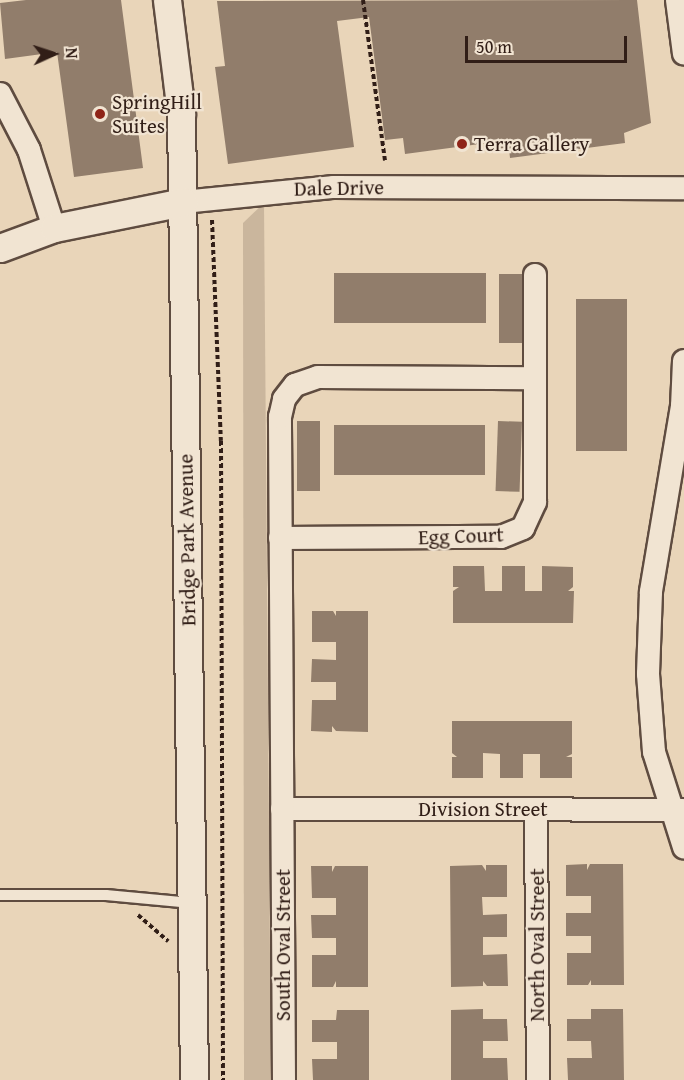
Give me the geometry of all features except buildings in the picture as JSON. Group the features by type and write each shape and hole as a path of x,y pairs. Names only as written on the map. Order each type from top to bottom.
{"street":[{"name":"Bridge Park Avenue","path":"167,0 179,90 183,202 194,1080"},
{"path":"677,0 684,54"},
{"path":"0,94 29,150 54,228"},
{"name":"Dale Drive","path":"0,248 54,228 183,202 334,187 684,188"},
{"name":"Egg Court","path":"280,538 501,537 518,532 530,519 535,502 535,275"},
{"path":"684,361 682,406 651,592 648,654 651,734 677,810 684,847"},
{"path":"282,809 280,411 296,385 318,377 534,378"},
{"name":"Division Street","path":"282,809 677,810"},
{"name":"South Oval Street","path":"282,809 284,1080"},
{"name":"North Oval Street","path":"536,810 537,1080"}],"lane":[{"path":"0,895 120,897 192,903"}],"path":[{"path":"363,0 385,160"},
{"path":"210,198 218,279 221,441 223,1080"},
{"path":"120,897 125,909 160,929 171,945"}],"shaded area":[{"path":"264,203 271,1080 244,1080 243,223"}],"place":[{"name":"SpringHill Suites","path":"100,114"},
{"name":"Terra Gallery","path":"462,144"}]}
